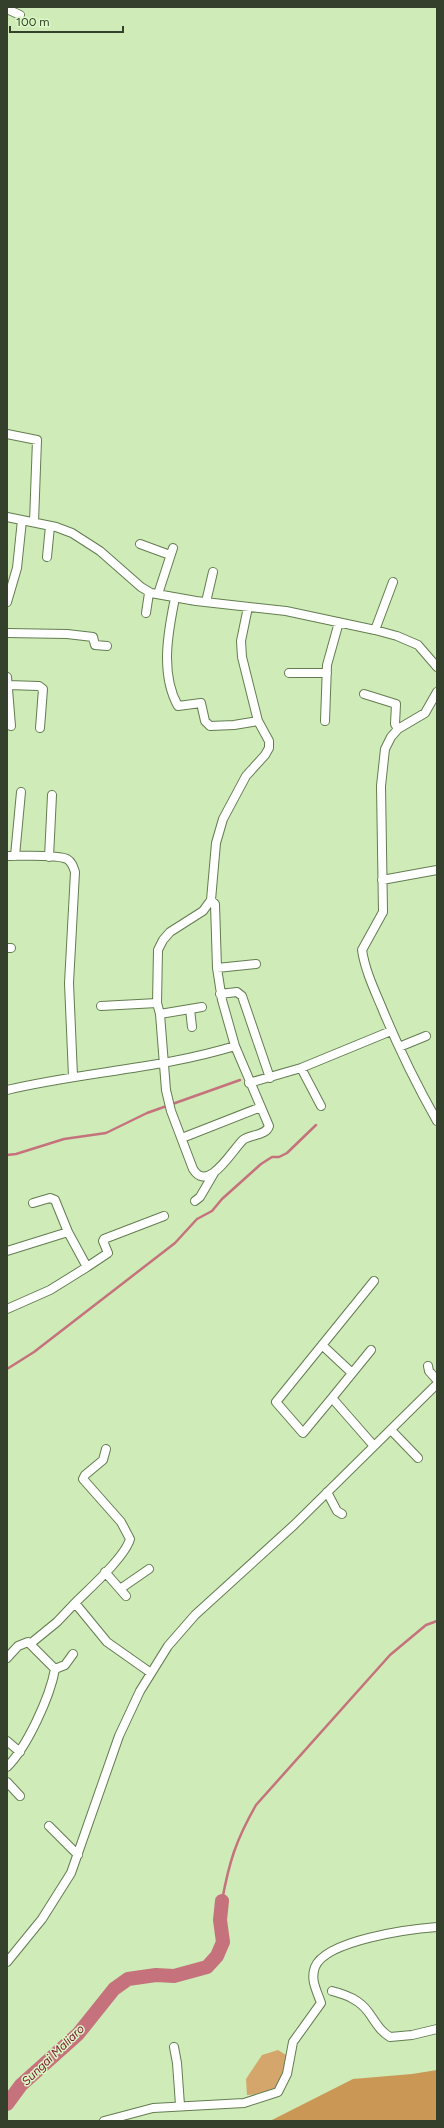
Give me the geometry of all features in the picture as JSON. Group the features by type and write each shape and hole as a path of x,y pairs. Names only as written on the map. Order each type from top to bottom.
{"street":[{"path":"7,9 20,14"},
{"path":"7,434 37,440 34,522"},
{"path":"7,517 65,530 97,549 153,593 175,598 286,611 375,630 397,636 418,645 437,667"},
{"path":"7,602 8,593 17,568 22,520"},
{"path":"47,557 50,526"},
{"path":"140,544 171,552 146,613"},
{"path":"206,602 213,572"},
{"path":"375,630 393,582"},
{"path":"175,598 167,662 169,685 178,706 201,703 205,721 210,726 234,725 258,720"},
{"path":"214,1173 208,1176 196,1174 168,1100 163,1064 160,1014 157,1003 158,950 163,940 177,926 203,911 211,900 216,843 223,819 246,776 266,755 269,748 269,741 258,720 241,652 241,641 248,607"},
{"path":"325,720 328,659 339,622"},
{"path":"7,633 93,637 95,645 107,646"},
{"path":"289,672 327,672"},
{"path":"7,677 11,726"},
{"path":"7,685 39,686 43,690 40,728"},
{"path":"437,692 425,713 398,728 387,744 382,765 383,912 362,950 370,982 391,1031 412,1076 437,1121"},
{"path":"364,694 396,704 395,724 398,728"},
{"path":"22,792 11,856 66,858 70,861 75,872 69,998 73,1076"},
{"path":"49,857 52,795"},
{"path":"382,880 437,871"},
{"path":"195,1201 200,1197 214,1173 242,1141 268,1129 269,1123 249,1083 234,1046 220,994 217,968 216,904 211,900"},
{"path":"217,968 256,964"},
{"path":"220,994 237,992 242,996 270,1078"},
{"path":"101,1006 157,1003"},
{"path":"160,1014 202,1007"},
{"path":"190,1009 192,1027"},
{"path":"249,1083 301,1068 391,1031"},
{"path":"399,1047 426,1036"},
{"path":"7,1090 73,1076 131,1070 163,1064 199,1057 234,1046"},
{"path":"301,1068 321,1106"},
{"path":"182,1138 261,1107"},
{"path":"33,1203 50,1198 55,1200 68,1232 87,1267"},
{"path":"7,1309 50,1290 108,1253 103,1241 104,1238 164,1216"},
{"path":"7,1251 68,1232"},
{"path":"371,1350 303,1433 276,1402 374,1281"},
{"path":"322,1345 352,1373"},
{"path":"428,1366 429,1371 437,1380"},
{"path":"7,1962 42,1919 71,1873 118,1736 140,1691 168,1646 195,1615 327,1492 437,1384"},
{"path":"332,1398 374,1446"},
{"path":"391,1430 418,1458"},
{"path":"30,1644 57,1622 105,1572 128,1544 130,1539 121,1522 83,1479 85,1475 103,1460 106,1449"},
{"path":"327,1492 337,1511 342,1514"},
{"path":"120,1589 149,1569"},
{"path":"105,1572 126,1596"},
{"path":"74,1603 107,1642 151,1673"},
{"path":"7,1658 23,1642 30,1644 55,1669"},
{"path":"7,1767 20,1752 37,1719 55,1669 65,1665 73,1654"},
{"path":"7,1741 20,1752"},
{"path":"7,1782 20,1796"},
{"path":"49,1826 78,1855"},
{"path":"104,2121 133,2117 153,2108 180,2105 244,2103 278,2092 287,2074 292,2042 321,2003 313,1980 315,1966 329,1952 353,1943 407,1930 437,1927"},
{"path":"332,1991 352,1997 362,2005 377,2026 390,2036 412,2035 437,2029"},
{"path":"174,2047 178,2069 180,2105"}],"shaded area":[{"path":"278,2050 286,2055 284,2074 278,2086 266,2092 247,2095 246,2079 262,2055"},
{"path":"437,2070 437,2121 270,2121 353,2079 412,2074"}],"waterway":[{"path":"7,1155 16,1154 64,1139 106,1133 147,1113 240,1080"},
{"path":"7,1369 34,1352 175,1243 197,1219 212,1211 222,1199 261,1164 272,1157 279,1157 287,1153 316,1125"},
{"path":"222,1901 227,1874 238,1840 256,1805 390,1655 426,1625 437,1621"},
{"name":"Sungai Maliaro","path":"7,2104 21,2085 78,2034 114,1989 128,1979 156,1975 174,1976 207,1967 217,1956 223,1942 220,1920 222,1901"}]}
